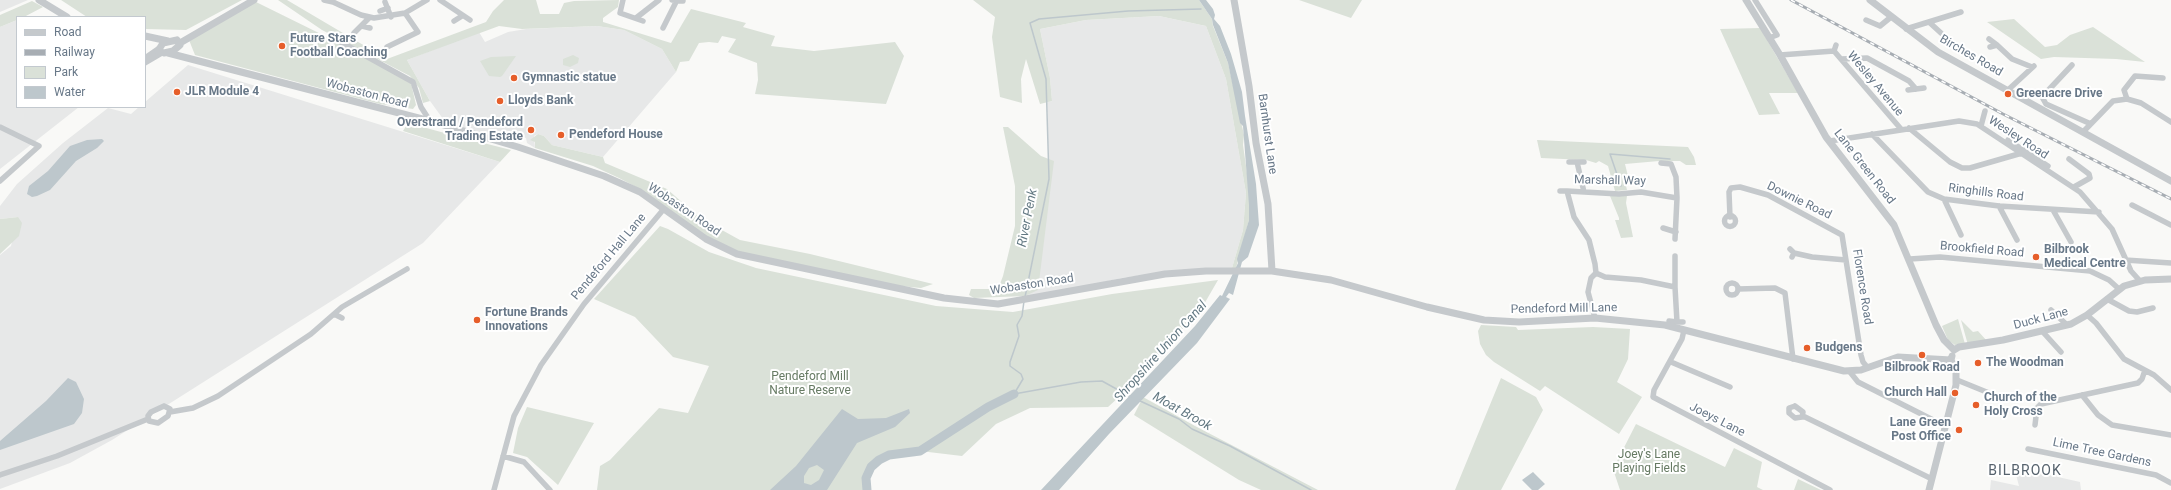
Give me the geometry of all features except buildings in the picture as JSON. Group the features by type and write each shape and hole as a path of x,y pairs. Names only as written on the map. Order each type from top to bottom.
{"street":[{"path":"40,0 65,16"},
{"path":"146,58 178,44 254,0"},
{"path":"324,0 369,18 405,13 427,0"},
{"path":"440,0 470,20"},
{"path":"623,0 620,13 643,20"},
{"path":"636,18 659,0"},
{"path":"672,0 683,1"},
{"path":"659,23 664,26 677,0"},
{"name":"Barnhurst Lane","path":"1234,0 1250,86 1256,143 1268,204 1272,272"},
{"name":"Lane Green Road","path":"1746,0 1780,55 1800,93 1830,141 1894,225 1910,259 1923,296 1944,340 1954,350"},
{"path":"1755,0 1777,35 1770,38"},
{"name":"Birches Road","path":"1870,0 1906,29 1964,68 2008,90 2171,181"},
{"path":"385,2 391,16"},
{"path":"380,11 388,8"},
{"path":"1906,29 1961,12"},
{"path":"387,47 421,32 414,28 405,13"},
{"path":"454,21 462,16"},
{"path":"1866,20 1872,24 1880,26 1891,17"},
{"path":"354,33 369,18"},
{"path":"1930,22 1941,33"},
{"path":"362,26 370,28"},
{"name":"Wobaston Road","path":"146,37 155,41 162,50 191,59 430,121 518,147 604,176 640,192 663,210 706,239 737,254 807,271 967,302 986,304 1012,302 1154,275 1228,271 1272,272"},
{"name":"Wobaston Road","path":"146,37 168,40 178,44 191,59"},
{"path":"1989,39 2012,59 2033,66 2008,90"},
{"path":"146,62 162,50 168,40"},
{"path":"337,40 413,82 421,107 430,121"},
{"path":"1780,55 1834,51 1836,45"},
{"path":"1990,47 1997,45"},
{"name":"Wesley Avenue","path":"1834,51 1901,129"},
{"path":"1841,59 1867,58 1909,80 1916,89"},
{"path":"2072,65 2042,97 2046,104 2061,112 2080,118 2091,124"},
{"path":"2127,99 2124,90 2135,76 2163,78"},
{"path":"1908,90 1924,88"},
{"path":"2083,132 2113,101 2127,99 2142,103 2171,122"},
{"path":"1981,126 1985,111"},
{"name":"Wesley Road","path":"1830,141 1959,120 1981,126 2074,187 2099,212 2112,228 2125,260 2135,277 2140,281"},
{"path":"0,127 39,146 0,181"},
{"path":"1910,128 1950,162 1962,168 1970,168 2022,153"},
{"path":"1991,133 2003,137 2034,155 2052,172"},
{"name":"Ringhills Road","path":"1872,134 1928,192 1944,199 1999,206 2099,212"},
{"path":"2069,159 2089,174 2090,178 2074,187"},
{"path":"1569,162 1584,162"},
{"path":"1577,162 1584,192"},
{"path":"1661,163 1678,164"},
{"path":"1671,164 1676,177 1677,198 1675,239"},
{"name":"Downie Road","path":"1730,217 1729,192 1731,188 1740,187 1768,195 1839,232"},
{"path":"1560,191 1567,191"},
{"name":"Marshall Way","path":"1596,274 1590,243 1575,221 1567,191 1619,194 1641,192 1677,198"},
{"path":"1944,199 1961,235"},
{"path":"2132,205 2171,225"},
{"path":"1999,206 2017,240"},
{"name":"Pendeford Hall Lane","path":"494,490 514,416 551,349 584,304 663,210"},
{"path":"2053,210 2071,242"},
{"path":"1663,228 1676,232"},
{"name":"Florence Road","path":"1839,232 1844,240 1861,355 1863,362 1868,368"},
{"path":"1792,253 1812,257 1846,260"},
{"name":"Joeys Lane","path":"1674,256 1675,287 1682,339 1654,390 1653,397 1656,400 1830,490"},
{"name":"Brookfield Road","path":"1910,259 1919,257 1940,257 2090,270 2109,280 2119,289"},
{"path":"2125,260 2171,264"},
{"path":"148,419 151,423 158,423 165,419 170,412 193,408 218,396 311,334 334,314 355,299 407,269"},
{"name":"Pendeford Mill Lane","path":"1272,272 1331,280 1446,312 1484,320 1519,322 1595,318 1681,325 1834,370 1850,372 1868,368 1898,357 1950,360"},
{"path":"1595,318 1588,289 1591,278 1596,274 1605,278 1641,280 1675,287"},
{"name":"Duck Lane","path":"1954,350 1959,347 2003,340 2067,325 2087,315 2119,289 2140,281 2171,279"},
{"path":"1738,289 1775,288 1785,293 1787,297 1793,359"},
{"path":"2107,299 2129,311 2137,312 2153,308"},
{"path":"2051,310 2067,325"},
{"path":"334,314 342,318"},
{"path":"2087,315 2096,323 2124,359 2160,379 2171,390"},
{"path":"1669,321 1681,325"},
{"path":"2042,331 2061,352"},
{"path":"1929,490 1957,380 1956,371 1950,360 1954,350"},
{"path":"1670,362 1730,387"},
{"path":"2035,425 2037,408 2039,406 2138,383 2142,379 2145,370"},
{"path":"1850,372 1858,382 1945,426"},
{"path":"1957,380 1989,393"},
{"path":"2082,395 2100,417 2112,425 2171,435"},
{"path":"0,475 57,456 148,419 151,412 159,406 168,407 170,412"},
{"path":"1803,416 1932,479"},
{"name":"Lime Tree Gardens","path":"2028,449 2156,475 2171,484"},
{"path":"503,456 524,462 550,490"},
{"path":"2170,490 2171,484"}],"shaded area":[{"path":"0,0 28,0 0,12"},
{"path":"1159,16 1206,26 1226,79 1246,193 1243,230 1232,268 1178,270 1122,278 1040,296 1025,296 1049,179 1047,102 1052,101 1050,78 1040,29 1086,20"},
{"path":"16,20 16,108 78,108 0,169 0,27"},
{"path":"597,26 624,30 662,49 676,72 603,157 552,145 544,136 538,134 534,136 535,148 527,143 526,138 521,137 511,141 446,123 430,101 407,60 479,32 485,42 508,32 526,29"},
{"path":"188,65 500,162 423,243 112,440 70,463 0,489 0,255 11,246 18,217 0,219 0,206 17,184 63,143 108,108 131,114 138,108 146,108 146,101"},
{"path":"2014,467 2080,482 2081,490 1990,490 1991,480 2019,486"}],"green space":[{"path":"61,0 242,0 186,30 146,29 146,16 85,16"},
{"path":"278,0 287,0 387,59 486,22 493,11 504,0 536,0 540,14 559,14 564,3 574,1 619,0 618,7 603,18 603,22 671,43 691,9 746,23 743,27 775,36 771,46 814,51 895,42 904,56 886,104 755,94 758,80 757,63 728,52 736,39 722,36 718,43 699,43 689,61 680,62 676,72 662,49 624,30 597,26 522,29 499,26 407,60 430,101 423,103 419,88 410,76 322,30"},
{"path":"973,0 1199,0 1212,19 1213,26 1228,63 1244,135 1243,145 1250,194 1249,220 1236,268 1232,268 1243,230 1246,193 1226,79 1206,26 1159,16 1086,20 1040,29 1050,78 1052,101 1040,104 1026,59 1021,79 1022,103 1000,97 992,37 995,17"},
{"path":"1299,0 1362,0 1351,18"},
{"path":"32,1 43,7 26,16 16,16 16,20 0,27 0,15"},
{"path":"256,2 333,40 411,83 416,105 413,109 380,104 195,55 189,40"},
{"path":"2014,19 2045,47 2057,45 2070,35 2093,27 2145,62 2116,59 2054,57 2041,59 1987,22"},
{"path":"1760,28 1798,93 1769,93 1780,114 1759,115 1720,29"},
{"path":"573,55 579,58 578,63 570,67 563,65 563,59"},
{"path":"516,56 500,77 489,76 480,61 491,57"},
{"path":"408,123 511,150 500,162 403,131"},
{"path":"1003,127 1008,127 1041,156 1054,161 1038,290 1025,296 974,298 969,295 971,289 998,289 1003,276 1015,226 1015,186"},
{"path":"538,134 544,136 552,145 603,157 605,163 667,189 700,218 740,240 810,254 933,284 921,288 900,286 738,252 708,237 642,190 619,178 593,166 535,148 535,142 530,140"},
{"path":"1537,140 1688,147 1694,157 1696,165 1686,165 1680,161 1625,164 1628,176 1624,176 1627,190 1615,191 1608,166 1599,161 1596,163 1586,160 1541,158"},
{"path":"1610,196 1627,196 1626,203 1633,237 1621,238 1615,220 1619,220 1619,218"},
{"path":"18,217 22,223 19,236 0,254 0,219"},
{"name":"Pendeford Mill Nature Reserve","path":"660,226 709,252 756,268 936,306 1013,312 1112,294 1218,280 1203,306 1131,386 1108,407 1030,408 996,424 962,456 920,451 887,456 871,468 866,478 867,490 597,490 600,466 610,460 659,408 688,413 709,366 673,357 635,317 594,299"},
{"path":"1958,319 1965,344 1955,345 1948,340 1942,326"},
{"path":"1961,320 1973,332 1978,331 1987,341 1968,345"},
{"path":"1481,325 1516,327 1518,330 1593,327 1630,329 1628,359 1617,382 1642,397 1619,434 1545,386 1540,391 1494,362 1486,355 1480,344 1478,331"},
{"path":"1501,378 1536,397 1543,410 1501,490 1455,490"},
{"path":"1143,397 1195,426 1318,490 1261,490 1239,480 1134,415"},
{"path":"527,407 594,423 558,485 527,457 513,453 518,428"},
{"name":"Joey's Lane Playing Fields","path":"1636,424 1725,467 1734,448 1762,462 1757,487 1763,490 1620,490 1613,469"},
{"path":"1798,479 1821,490 1794,490"}],"water":[{"path":"1199,0 1206,0 1213,9 1215,15 1214,19 1220,26 1231,54 1242,92 1256,184 1259,225 1248,257 1242,262 1233,295 1229,293 1226,297 1230,299 1197,343 1109,434 1059,490 1041,490 1195,326 1220,295 1222,296 1238,263 1237,259 1249,220 1243,126 1240,123 1228,63 1212,19"},
{"path":"102,139 104,141 97,148 76,161 50,190 32,197 27,194 29,186 48,171 70,146 87,140"},
{"path":"68,378 76,382 84,399 82,413 74,424 0,450 0,441 46,401"},
{"path":"842,409 858,419 886,418 909,409 910,413 895,427 857,443 827,490 770,490 796,466","holes":["817,465 824,470 819,480 811,485 804,483 804,476 809,468"]},
{"path":"1533,472 1545,484 1538,490 1532,490 1522,480"}],"waterway":[{"name":"River Penk","path":"1025,297 1049,179 1046,79 1030,23 1039,19 1128,11 1201,9"},
{"path":"1621,186 1610,154 1670,159"},
{"name":"Moat Brook","path":"1024,301 1022,316 1017,325 1019,336 1010,362 1010,366 1021,374 1023,379 1014,394 1081,382 1102,381 1131,397"},
{"name":"River Penk","path":"867,490 866,478 871,467 879,460 889,455 920,451 988,407 1014,394"},
{"name":"Moat Brook","path":"1138,400 1179,419 1192,429 1230,446 1311,490"}],"railway":[{"path":"1791,0 2003,114 2171,199"}],"place":[{"name":"Future Stars Football Coaching","path":"282,46"},
{"name":"Gymnastic statue","path":"514,78"},
{"name":"JLR Module 4","path":"177,92"},
{"name":"Greenacre Drive","path":"2008,94"},
{"name":"Lloyds Bank","path":"500,101"},
{"name":"Overstrand / Pendeford Trading Estate","path":"531,130"},
{"name":"Pendeford House","path":"561,135"},
{"name":"Bilbrook Medical Centre","path":"2036,257"},
{"name":"Fortune Brands Innovations","path":"477,320"},
{"name":"Budgens","path":"1807,348"},
{"name":"Bilbrook Road","path":"1922,355"},
{"name":"The Woodman","path":"1978,363"},
{"name":"Church Hall","path":"1955,393"},
{"name":"Church of the Holy Cross","path":"1976,405"},
{"name":"Lane Green Post Office","path":"1959,430"}],"district":[{"name":"BILBROOK","path":"2025,471"}],"water label":[{"name":"Shropshire Union Canal","path":"1161,352"}]}
